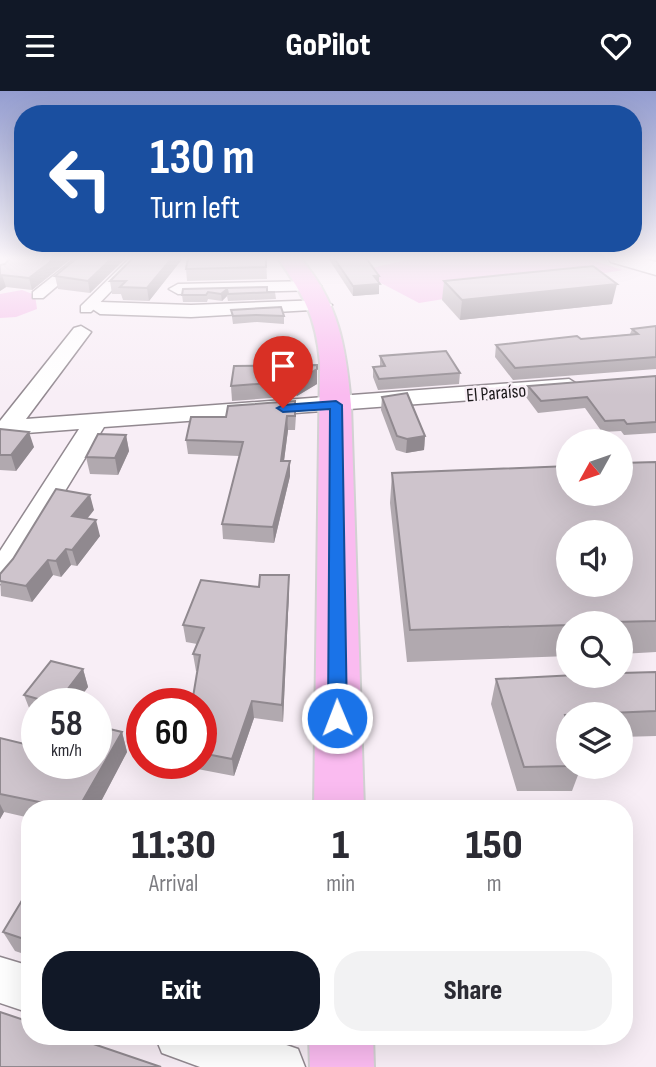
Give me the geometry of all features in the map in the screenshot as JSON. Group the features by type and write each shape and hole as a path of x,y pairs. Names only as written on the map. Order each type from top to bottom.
{"main road":[{"path":"320,304 332,338 336,405 339,800"},
{"path":"341,1045 342,1067"}],"street":[{"path":"93,309 98,304"},
{"path":"93,309 191,311 250,304"},
{"path":"4,428 81,332"},
{"name":"El Paraíso","path":"4,428 586,384"},
{"path":"0,574 96,421"},
{"path":"0,981 21,987"},
{"path":"208,1045 279,1067"}],"shaded area":[{"path":"0,304 36,304 37,309 16,317 0,318"}],"building":[{"path":"281,307 284,316 233,316 231,310"},
{"path":"656,326 656,357 515,368 496,345 577,336 581,339 638,334 632,329"},
{"path":"446,351 460,373 379,379 373,367 385,366 380,356"},
{"path":"317,365 317,369 297,381 231,386 234,366"},
{"path":"656,376 656,422 627,424 624,420 605,421 587,397 541,401 528,386"},
{"path":"407,393 425,436 407,439 397,436 382,397"},
{"path":"295,401 295,416 287,416 281,461 290,461 273,527 222,524 243,442 186,440 191,417 226,417 228,406"},
{"path":"0,429 29,432 11,455 0,455"},
{"path":"98,434 126,435 115,458 86,457"},
{"path":"656,462 656,621 633,622 633,611 556,611 556,625 410,630 392,473 556,467 556,506 634,506 634,463"},
{"path":"56,489 90,495 72,516 96,520 72,550 66,549 56,561 48,560 26,586 0,581 0,574 13,559"},
{"path":"260,575 289,575 282,705 252,701 232,759 217,756 217,688 194,688 200,655 193,654 204,628 183,625 201,580 259,587"},
{"path":"51,661 83,669 68,688 30,688"},
{"path":"656,672 656,711 633,712 633,702 556,702 556,766 524,767 496,679 556,676 556,688 633,688 633,673"},
{"path":"112,730 122,732 112,750"},
{"path":"0,738 21,743 21,779 95,779 83,800 29,800 0,794"},
{"path":"21,902 21,938 3,932"},
{"path":"0,1012 21,1019 21,1045 96,1045 161,1067 0,1067"}],"route":[{"path":"283,408 336,405 337,718"}]}
